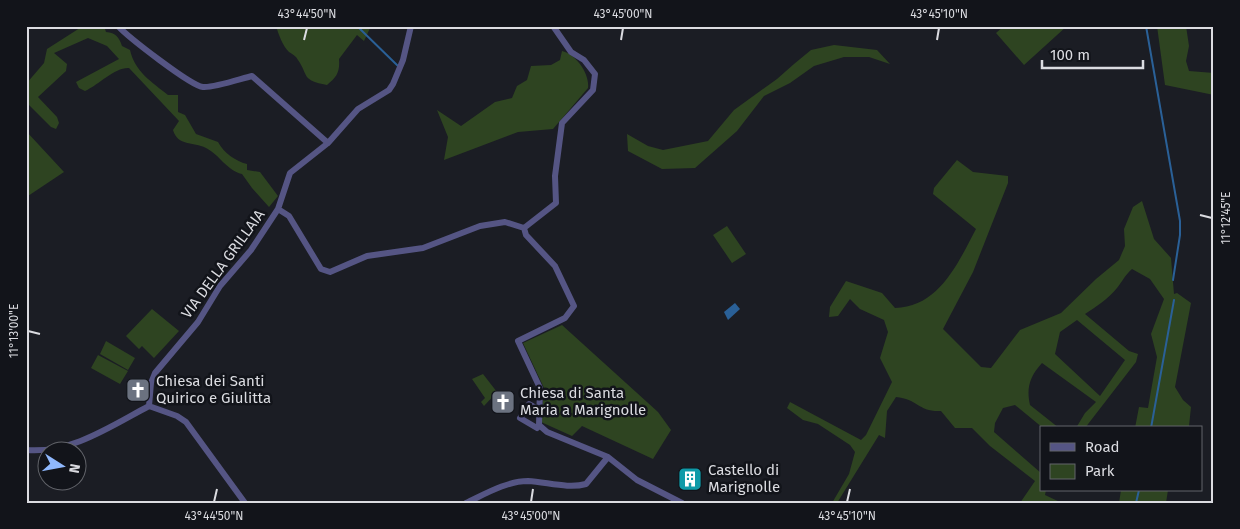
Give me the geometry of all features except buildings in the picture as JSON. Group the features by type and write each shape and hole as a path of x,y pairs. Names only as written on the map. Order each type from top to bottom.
{"street":[{"path":"118,26 132,40 152,52 187,80 203,87 252,76 328,143"},
{"name":"VIA DELLA GRILLAIA","path":"148,406 151,383 155,373 198,322 220,286 251,250 278,209 290,173 328,143 358,109 389,90 403,60 411,26"},
{"path":"524,228 556,203 555,176 562,123 588,96 594,81 594,74 588,65 572,52 553,26"},
{"path":"278,209 289,216 321,269 330,272 367,256 422,248 480,226 505,222 524,228"},
{"path":"524,228 526,235 555,266 574,306 565,318 518,341 540,388 539,425 547,432 608,457 637,480 682,503"},
{"path":"538,409 529,404 520,418 537,428 539,425"},
{"path":"26,450 40,452 62,448 98,434 148,406 177,416 186,422 244,503"},
{"path":"466,503 516,483 537,482 571,486 586,484 608,457"}],"green space":[{"path":"83,26 104,26 106,32 117,36 122,46 130,50 132,58 150,81 168,95 178,95 178,112 185,115 196,134 218,142 230,156 247,164 247,170 260,172 278,196 269,207 242,174 227,166 206,148 178,139 173,130 179,121 129,68 118,70 85,91 79,88 76,82 119,59 107,46 88,38 54,53 67,64 66,71 38,97 57,117 59,123 56,129 51,127 29,105 26,107 26,84 44,63 47,49"},
{"path":"276,26 371,26 364,41 357,35 339,59 337,74 327,85 307,77 297,59 284,46"},
{"path":"1004,26 1067,26 1024,65 996,33"},
{"path":"1157,26 1186,26 1189,46 1186,61 1189,71 1214,73 1214,95 1165,85"},
{"path":"834,45 877,50 890,64 869,57 844,57 814,66 790,83 764,96 737,131 695,168 662,169 628,151 627,134 648,146 663,150 708,141 734,110 777,79 811,50"},
{"path":"562,51 572,56 581,65 587,77 588,88 553,129 518,132 444,160 448,137 437,110 461,126 495,102 512,98 517,86 527,80 531,66 551,65 560,60"},
{"path":"26,131 64,172 28,196 26,194"},
{"path":"957,160 973,172 1008,176 1008,183 973,272 943,329 981,367 991,368 1020,330 1061,313 1119,260 1125,246 1124,229 1133,207 1142,201 1154,239 1171,258 1174,294 1177,293 1191,303 1175,387 1183,400 1191,407 1189,426 1135,426 1139,407 1148,408 1157,357 1151,334 1164,299 1150,279 1132,269 1110,296 1085,314 1129,351 1138,354 1136,362 1087,426 1077,426 1085,413 1096,402 1042,363 1030,382 1028,393 1030,405 1056,426 1041,426 1015,405 1003,408 995,423 994,432 1040,472 1040,492 1046,492 1045,495 1062,503 1020,503 1035,481 990,446 972,428 955,428 941,411 927,410 909,400 896,397 887,411 885,438 879,435 837,503 832,503 849,474 855,452 850,445 818,424 803,420 787,408 790,402 861,440 866,435 892,382 880,358 888,332 884,320 860,309 850,299 838,316 829,317 830,307 846,281 882,293 895,308 910,306 924,300 935,292 954,269 976,229 933,194 934,188","holes":["1077,320 1125,360 1100,396 1055,354 1060,332"]},
{"path":"727,226 746,254 732,263 713,235"},
{"path":"152,309 179,331 154,358 142,346 139,349 126,336"},
{"path":"562,325 658,412 671,430 653,459 582,426 572,436 541,422 544,388 523,343"},
{"path":"106,341 135,358 128,370 100,354"},
{"path":"98,355 128,371 120,384 91,368"},
{"path":"483,374 497,392 484,406 481,402 485,398 472,379"},
{"path":"1121,492 1168,492 1166,503 1119,503"}],"water":[{"path":"735,303 740,309 728,320 724,312"}],"waterway":[{"path":"357,26 399,67"},
{"path":"1146,26 1180,221 1180,235 1173,280"},
{"path":"1151,426 1174,300"},
{"path":"1136,503 1139,492"}],"place":[{"name":"Chiesa dei Santi Quirico e Giulitta","path":"138,390"},
{"name":"Chiesa di Santa Maria a Marignolle","path":"503,402"},
{"name":"Castello di Marignolle","path":"690,479"}]}
